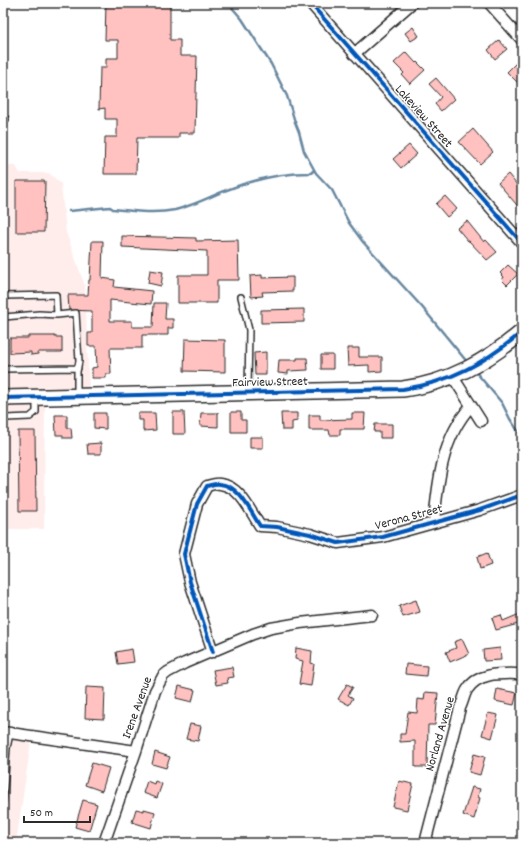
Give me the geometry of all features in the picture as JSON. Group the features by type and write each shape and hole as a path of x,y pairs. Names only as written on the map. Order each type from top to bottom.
{"street":[{"name":"Lakeview Street","path":"310,3 522,243"},
{"path":"354,54 412,3"},
{"path":"489,3 522,40"},
{"name":"Fairview Street","path":"3,398 396,390 421,386 467,370 489,358 522,332"},
{"path":"453,376 481,420"},
{"path":"434,522 438,480 446,450 456,428 471,406"},
{"name":"Verona Street","path":"213,652 190,582 184,554 197,504 207,486 218,484 230,486 240,495 260,526 276,527 310,534 338,543 383,537 480,510 522,495"},
{"name":"Irene Avenue","path":"104,843 155,691 163,676 185,663 253,634 271,628 306,622 372,615"},
{"name":"Norland Avenue","path":"425,843 460,708 468,689 480,678 489,675 522,674"},
{"path":"7,733 136,750"}],"lane":[{"path":"3,296 56,295 57,314"},
{"path":"241,297 249,330 248,393"},
{"path":"3,318 38,314 76,313 79,361 77,397"},
{"path":"3,367 4,369 78,368"},
{"path":"3,421 6,418 30,417 36,412 36,398"},
{"path":"3,801 7,733"}],"shaded area":[{"path":"3,165 16,166 20,173 49,173 61,184 66,232 85,286 89,389 45,391 44,529 3,529"},
{"path":"3,739 31,742 16,843 3,843"}],"building":[{"path":"106,3 170,3 170,40 180,40 180,56 197,56 195,133 179,133 179,138 137,138 136,174 104,174 105,137 117,137 117,119 105,119 105,108 99,109 100,68 106,68 106,58 118,58 118,40 105,40"},
{"path":"413,27 419,36 411,41 405,33"},
{"path":"499,40 507,49 495,59 488,50"},
{"path":"406,52 425,70 410,84 402,75 404,73 394,63"},
{"path":"517,62 522,68 522,87 507,72"},
{"path":"436,78 454,99 441,111 435,104 441,97 429,84"},
{"path":"473,129 493,152 480,164 459,142"},
{"path":"409,145 417,154 401,168 393,159"},
{"path":"508,174 522,191 522,211 498,183"},
{"path":"16,181 45,181 44,232 16,232"},
{"path":"445,196 457,209 447,217 436,204"},
{"path":"467,221 484,242 486,240 497,252 487,260 457,228"},
{"path":"122,236 196,238 196,241 238,240 239,280 217,280 217,303 178,303 178,275 207,275 207,251 122,247"},
{"path":"92,241 103,241 102,278 115,280 114,287 152,291 151,304 110,300 110,321 132,321 132,327 153,327 154,303 166,303 165,319 173,319 173,328 168,328 168,335 142,335 142,348 110,348 111,374 106,374 106,378 92,378 92,368 97,367 96,346 88,346 88,333 92,333 92,311 69,310 68,295 88,295"},
{"path":"508,265 518,274 507,285 502,280 504,277 500,273"},
{"path":"150,270 163,272 161,286 148,283"},
{"path":"262,275 262,278 293,277 293,291 262,292 263,296 251,297 250,276"},
{"path":"304,309 304,322 261,323 261,310"},
{"path":"28,336 62,337 62,352 38,352 38,354 31,355 31,352 10,353 10,338 28,338"},
{"path":"185,339 225,340 225,372 184,371"},
{"path":"347,348 359,348 359,357 382,357 382,371 369,372 369,365 348,366"},
{"path":"266,352 266,375 255,375 254,353"},
{"path":"321,355 333,355 333,369 321,369"},
{"path":"297,358 307,358 308,370 288,371 288,374 278,373 279,360 297,360"},
{"path":"173,412 184,412 185,434 173,434"},
{"path":"231,412 241,412 241,420 246,420 246,432 231,432"},
{"path":"94,413 106,413 106,429 94,428"},
{"path":"138,413 155,413 156,430 143,431 143,420 138,420"},
{"path":"201,413 218,413 218,427 200,426"},
{"path":"281,413 297,413 297,421 292,422 292,430 282,430"},
{"path":"352,413 365,413 364,429 340,429 340,435 330,435 329,430 309,430 309,415 320,415 320,420 352,419"},
{"path":"55,415 67,415 67,428 71,428 72,438 63,438 63,435 56,435"},
{"path":"375,424 392,424 392,438 380,438 380,432 374,432"},
{"path":"18,431 35,431 36,511 19,511"},
{"path":"250,437 263,437 263,448 250,448"},
{"path":"101,443 101,454 88,454 87,444"},
{"path":"487,553 491,565 480,569 477,557"},
{"path":"416,600 420,612 403,617 399,606"},
{"path":"522,613 522,623 496,630 492,618 501,615 503,621"},
{"path":"462,639 469,654 450,662 446,652 456,648 454,642"},
{"path":"296,648 312,651 311,663 314,664 311,686 299,684 303,661 295,659"},
{"path":"500,648 501,660 484,661 483,650"},
{"path":"132,649 134,662 118,664 116,652"},
{"path":"406,664 427,666 426,676 405,674"},
{"path":"232,667 234,677 227,678 228,683 216,685 213,670"},
{"path":"347,684 353,687 348,695 353,698 349,705 338,699"},
{"path":"179,686 195,690 192,702 176,698"},
{"path":"86,687 105,688 104,719 85,718"},
{"path":"497,689 517,693 514,705 495,701"},
{"path":"425,692 438,693 435,725 428,725 427,767 415,767 415,741 400,742 400,734 405,734 408,712 417,713 418,699 424,700"},
{"path":"488,713 498,715 492,738 482,735"},
{"path":"190,724 201,726 198,741 186,739"},
{"path":"155,752 170,757 166,768 152,764"},
{"path":"474,754 485,757 480,775 469,772"},
{"path":"92,763 109,768 102,791 85,785"},
{"path":"147,781 154,784 155,781 162,784 157,798 143,793"},
{"path":"399,781 413,784 407,810 393,807"},
{"path":"472,787 480,789 478,797 480,798 474,819 463,815"},
{"path":"83,800 97,804 89,831 75,827"},
{"path":"136,809 144,811 144,809 155,812 151,828 132,822"}],"waterway":[{"path":"228,3 242,19 271,64 287,96 304,151 316,173 332,190 349,223 363,242 422,307 468,363"},
{"path":"69,211 110,207 113,209 144,212 175,210 245,184 277,176 311,173 314,170"},
{"path":"475,371 502,403 510,419 522,437"}],"cycle path":[{"path":"310,3 522,243"},
{"path":"3,398 403,389 436,382 466,370 495,353 522,332"},
{"path":"213,652 190,582 184,554 197,504 207,486 218,484 233,489 244,500 260,526 277,527 310,534 338,543 383,537 480,510 522,495"}]}
